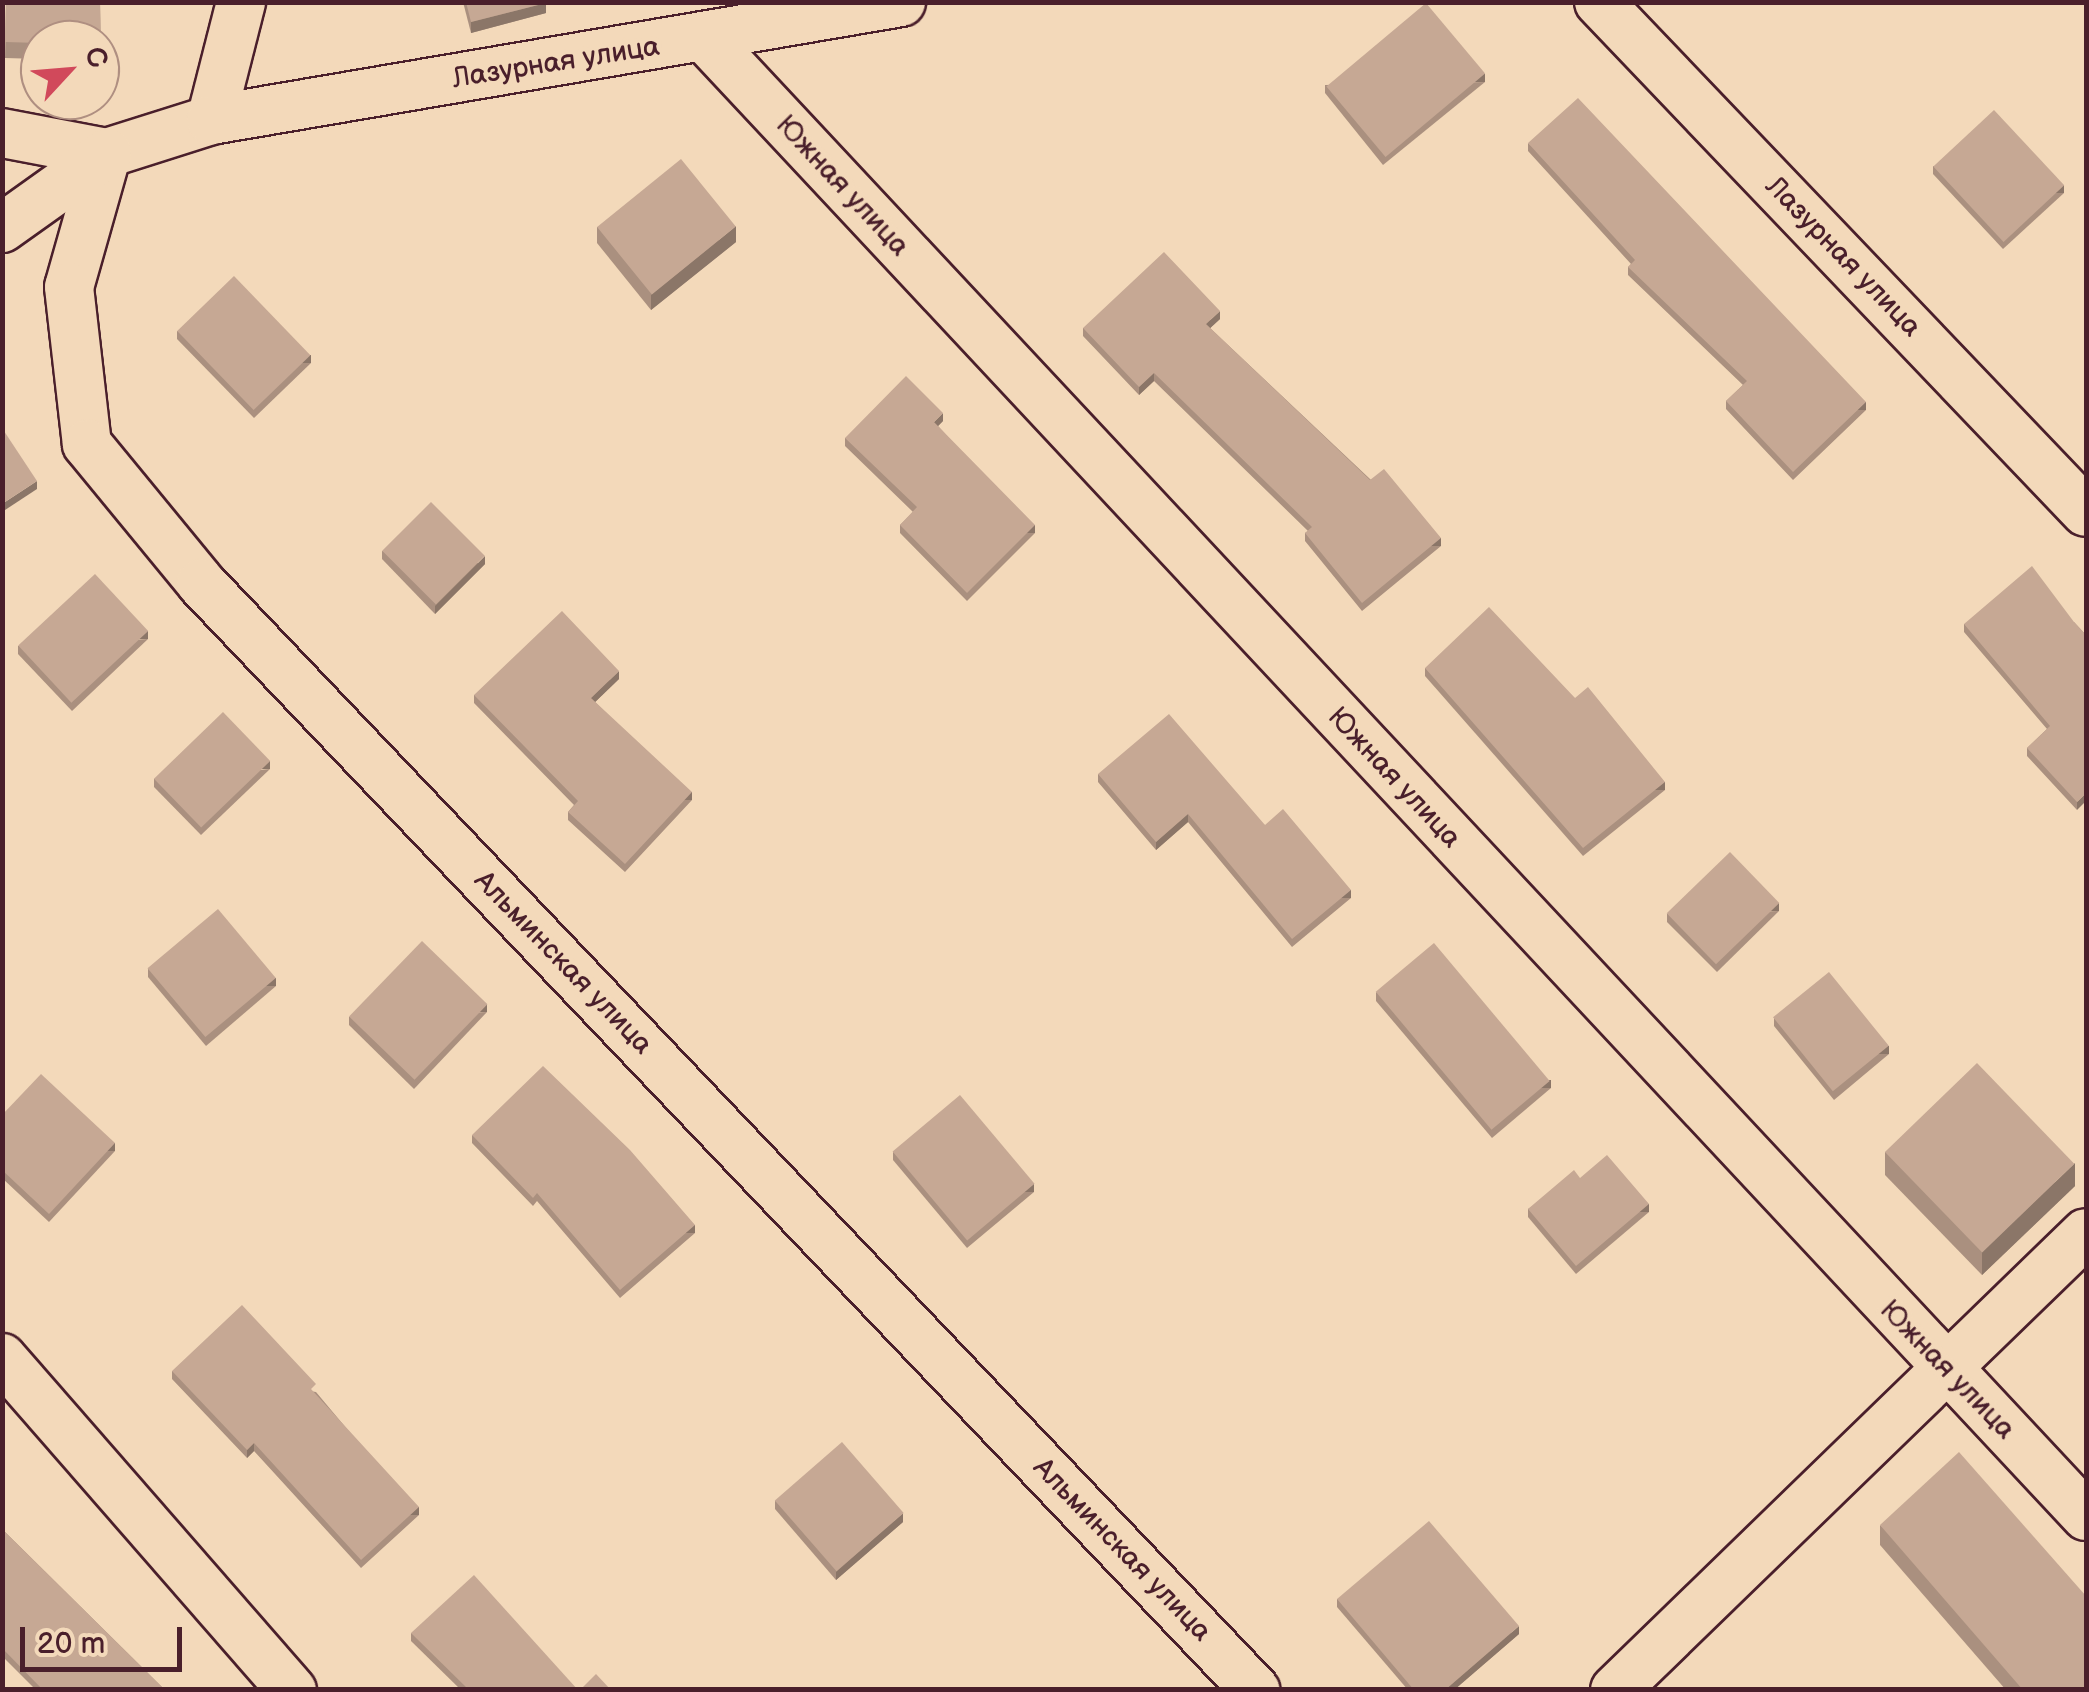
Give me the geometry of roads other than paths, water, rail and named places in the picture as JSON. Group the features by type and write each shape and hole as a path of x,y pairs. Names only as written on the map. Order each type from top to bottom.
{"street":[{"path":"211,120 241,2"},
{"name":"Лазурная улица","path":"106,152 211,120 901,2"},
{"name":"Лазурная улица","path":"1600,2 2086,512"},
{"name":"Южная улица","path":"705,38 1947,1372 2086,1516"},
{"path":"2,133 106,152"},
{"path":"2,228 106,152"},
{"name":"Альминская улица","path":"106,152 69,288 87,444 201,583 1255,1690"},
{"path":"1616,1690 2086,1233"},
{"path":"2,1358 292,1690"}]}
